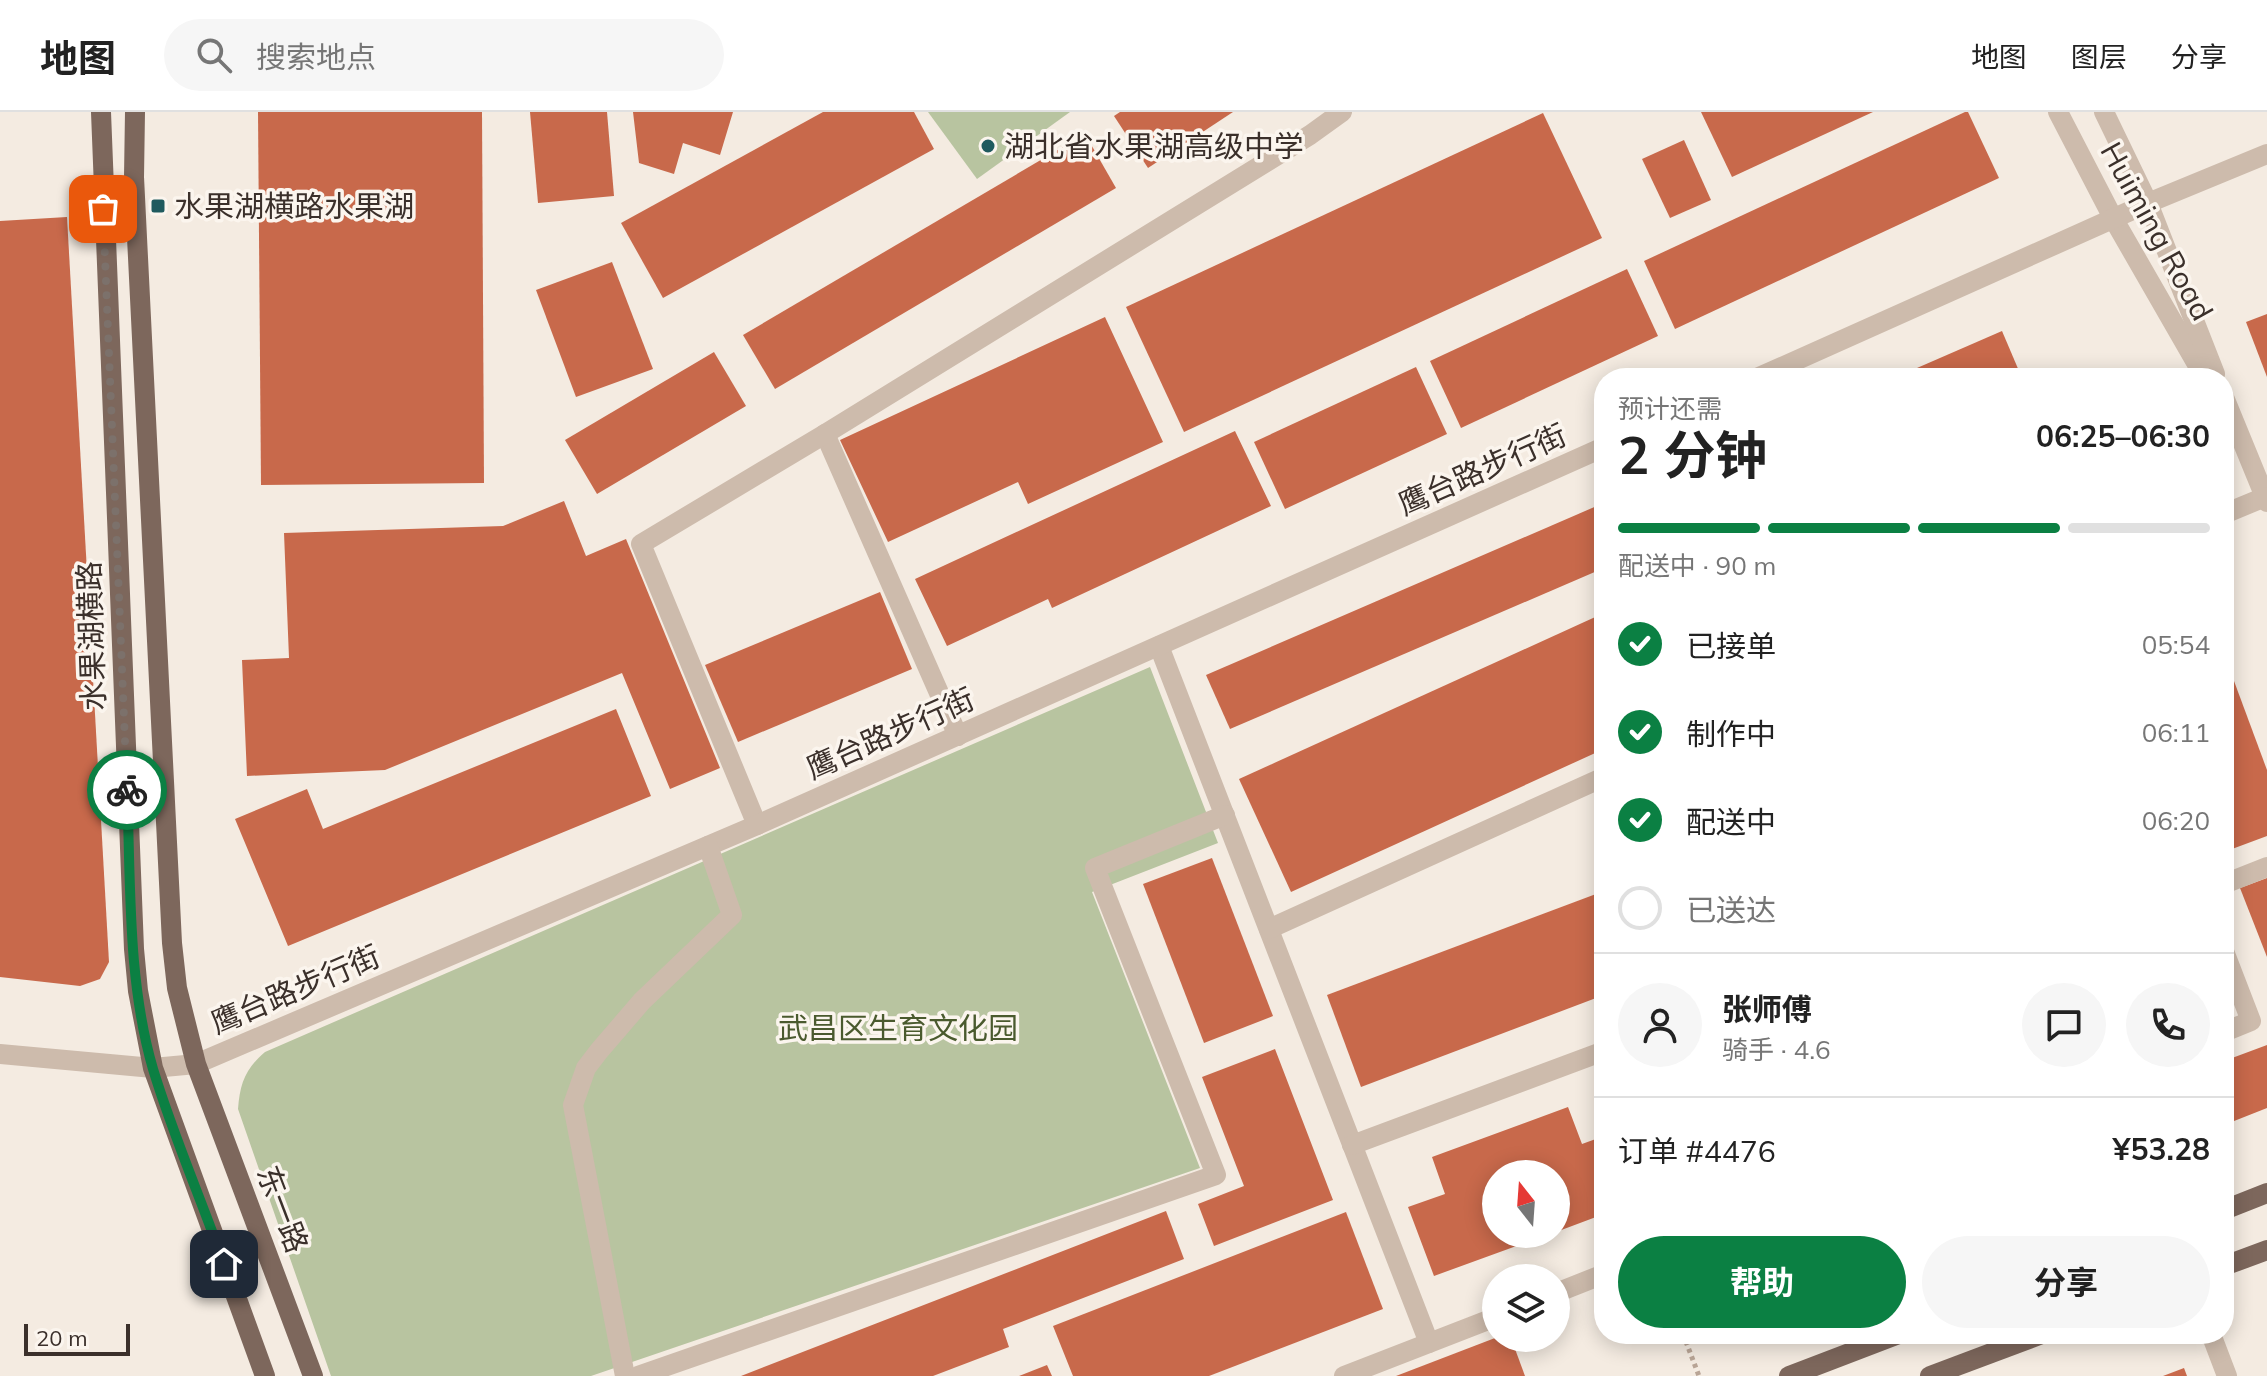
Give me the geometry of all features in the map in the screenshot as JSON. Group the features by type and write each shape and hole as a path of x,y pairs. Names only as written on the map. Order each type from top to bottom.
{"main road":[{"name":"水果湖横路","path":"101,112 138,991 153,1068 265,1376"},
{"path":"135,112 134,177 172,943 177,988 196,1064"},
{"name":"东一路","path":"196,1064 313,1376"},
{"path":"2234,1206 2267,1193"},
{"path":"2234,1262 2267,1250"},
{"path":"1789,1376 1873,1344"},
{"path":"1930,1376 2015,1344"}],"street":[{"path":"757,825 641,544 825,434 1310,135 1342,112"},
{"name":"Huiming Road","path":"2058,112 2113,218 2199,368"},
{"name":"Huiming Road","path":"2104,112 2148,203 2212,368"},
{"path":"1779,368 2113,218 2267,154"},
{"path":"2234,423 2266,500 2234,511"},
{"path":"2234,428 2240,438"},
{"path":"825,434 958,736"},
{"name":"鹰台路步行街","path":"0,1054 153,1068 196,1064 757,825 1594,453"},
{"path":"1159,646 1429,1343"},
{"path":"1269,929 1594,782"},
{"path":"638,1376 1216,1175 1095,868 1225,815"},
{"path":"625,1376 573,1105 586,1068 599,1051 642,1001 732,915 708,846"},
{"path":"2234,880 2267,867"},
{"path":"2234,977 2251,1021 2234,1028"},
{"path":"1352,1145 1594,1055"},
{"path":"1570,1287 1594,1278"},
{"path":"1344,1376 1482,1322"},
{"path":"2215,1344 2227,1376"}],"path":[{"path":"1687,1344 1699,1376"}],"green space":[{"name":"湖北省水果湖高级中学","path":"928,112 1070,112 977,179"},
{"name":"武昌区生育文化园","path":"1150,667 1218,843 1092,892 1200,1168 591,1376 331,1376 238,1109 245,1078 265,1052"}],"building":[{"path":"258,112 482,112 484,483 261,485"},
{"path":"530,112 607,112 614,196 538,203"},
{"path":"633,112 733,112 720,155 683,143 674,174 639,163"},
{"path":"823,112 914,112 934,149 663,298 621,223"},
{"path":"1120,112 1233,112 1148,168 1114,116"},
{"path":"1701,112 1873,112 1732,177"},
{"path":"1968,112 1999,178 1675,329 1644,261"},
{"path":"1543,113 1602,238 1184,432 1126,307"},
{"path":"1085,134 1116,188 775,389 743,335"},
{"path":"1684,140 1711,200 1670,218 1642,159"},
{"path":"67,217 109,962 100,979 80,986 0,977 0,221"},
{"path":"612,262 653,369 576,397 536,290"},
{"path":"1627,269 1658,336 1461,428 1430,361"},
{"path":"2267,314 2267,377 2246,322"},
{"path":"1105,317 1163,442 1028,504 1018,482 888,542 840,440"},
{"path":"2002,331 2018,368 1917,368"},
{"path":"714,352 746,406 597,494 565,440"},
{"path":"1416,367 1447,434 1285,509 1254,442"},
{"path":"1235,431 1271,506 1052,608 1048,599 947,646 915,579"},
{"path":"564,501 586,556 626,539 720,768 670,789 622,673 385,770 247,776 242,660 289,658 284,533 503,526"},
{"path":"1594,507 1594,572 1230,729 1206,675"},
{"path":"880,592 912,669 738,742 705,665"},
{"path":"1594,618 1594,754 1291,892 1239,779"},
{"path":"2234,681 2267,770 2267,836 2234,848"},
{"path":"616,709 651,796 288,946 235,819 307,789 323,829"},
{"path":"1212,858 1273,1016 1204,1043 1143,884"},
{"path":"2267,878 2267,957 2240,888"},
{"path":"1594,895 1594,999 1361,1087 1327,995"},
{"path":"2267,1045 2267,1108 2234,1121 2234,1057"},
{"path":"1275,1049 1333,1200 1214,1246 1198,1204 1244,1186 1202,1077"},
{"path":"1568,1107 1582,1144 1594,1140 1594,1218 1570,1227 1570,1160 1482,1160 1482,1248 1511,1248 1434,1276 1408,1207 1445,1194 1432,1157"},
{"path":"1166,1211 1184,1259 1003,1329 1009,1347 933,1376 741,1376"},
{"path":"1346,1212 1383,1309 1209,1376 1073,1376 1053,1326"},
{"path":"1482,1343 1482,1352 1516,1352 1525,1376 1396,1376"},
{"path":"1047,1365 1052,1376 1019,1376"},
{"path":"2184,1368 2187,1376 2163,1376"}],"way so far":[{"path":"103,209 127,790"}],"place":[{"name":"湖北省水果湖高级中学","path":"988,146"},
{"name":"水果湖横路水果湖","path":"158,206"}],"route":[{"path":"127,790 134,949 138,991 153,1068 224,1264"}]}
